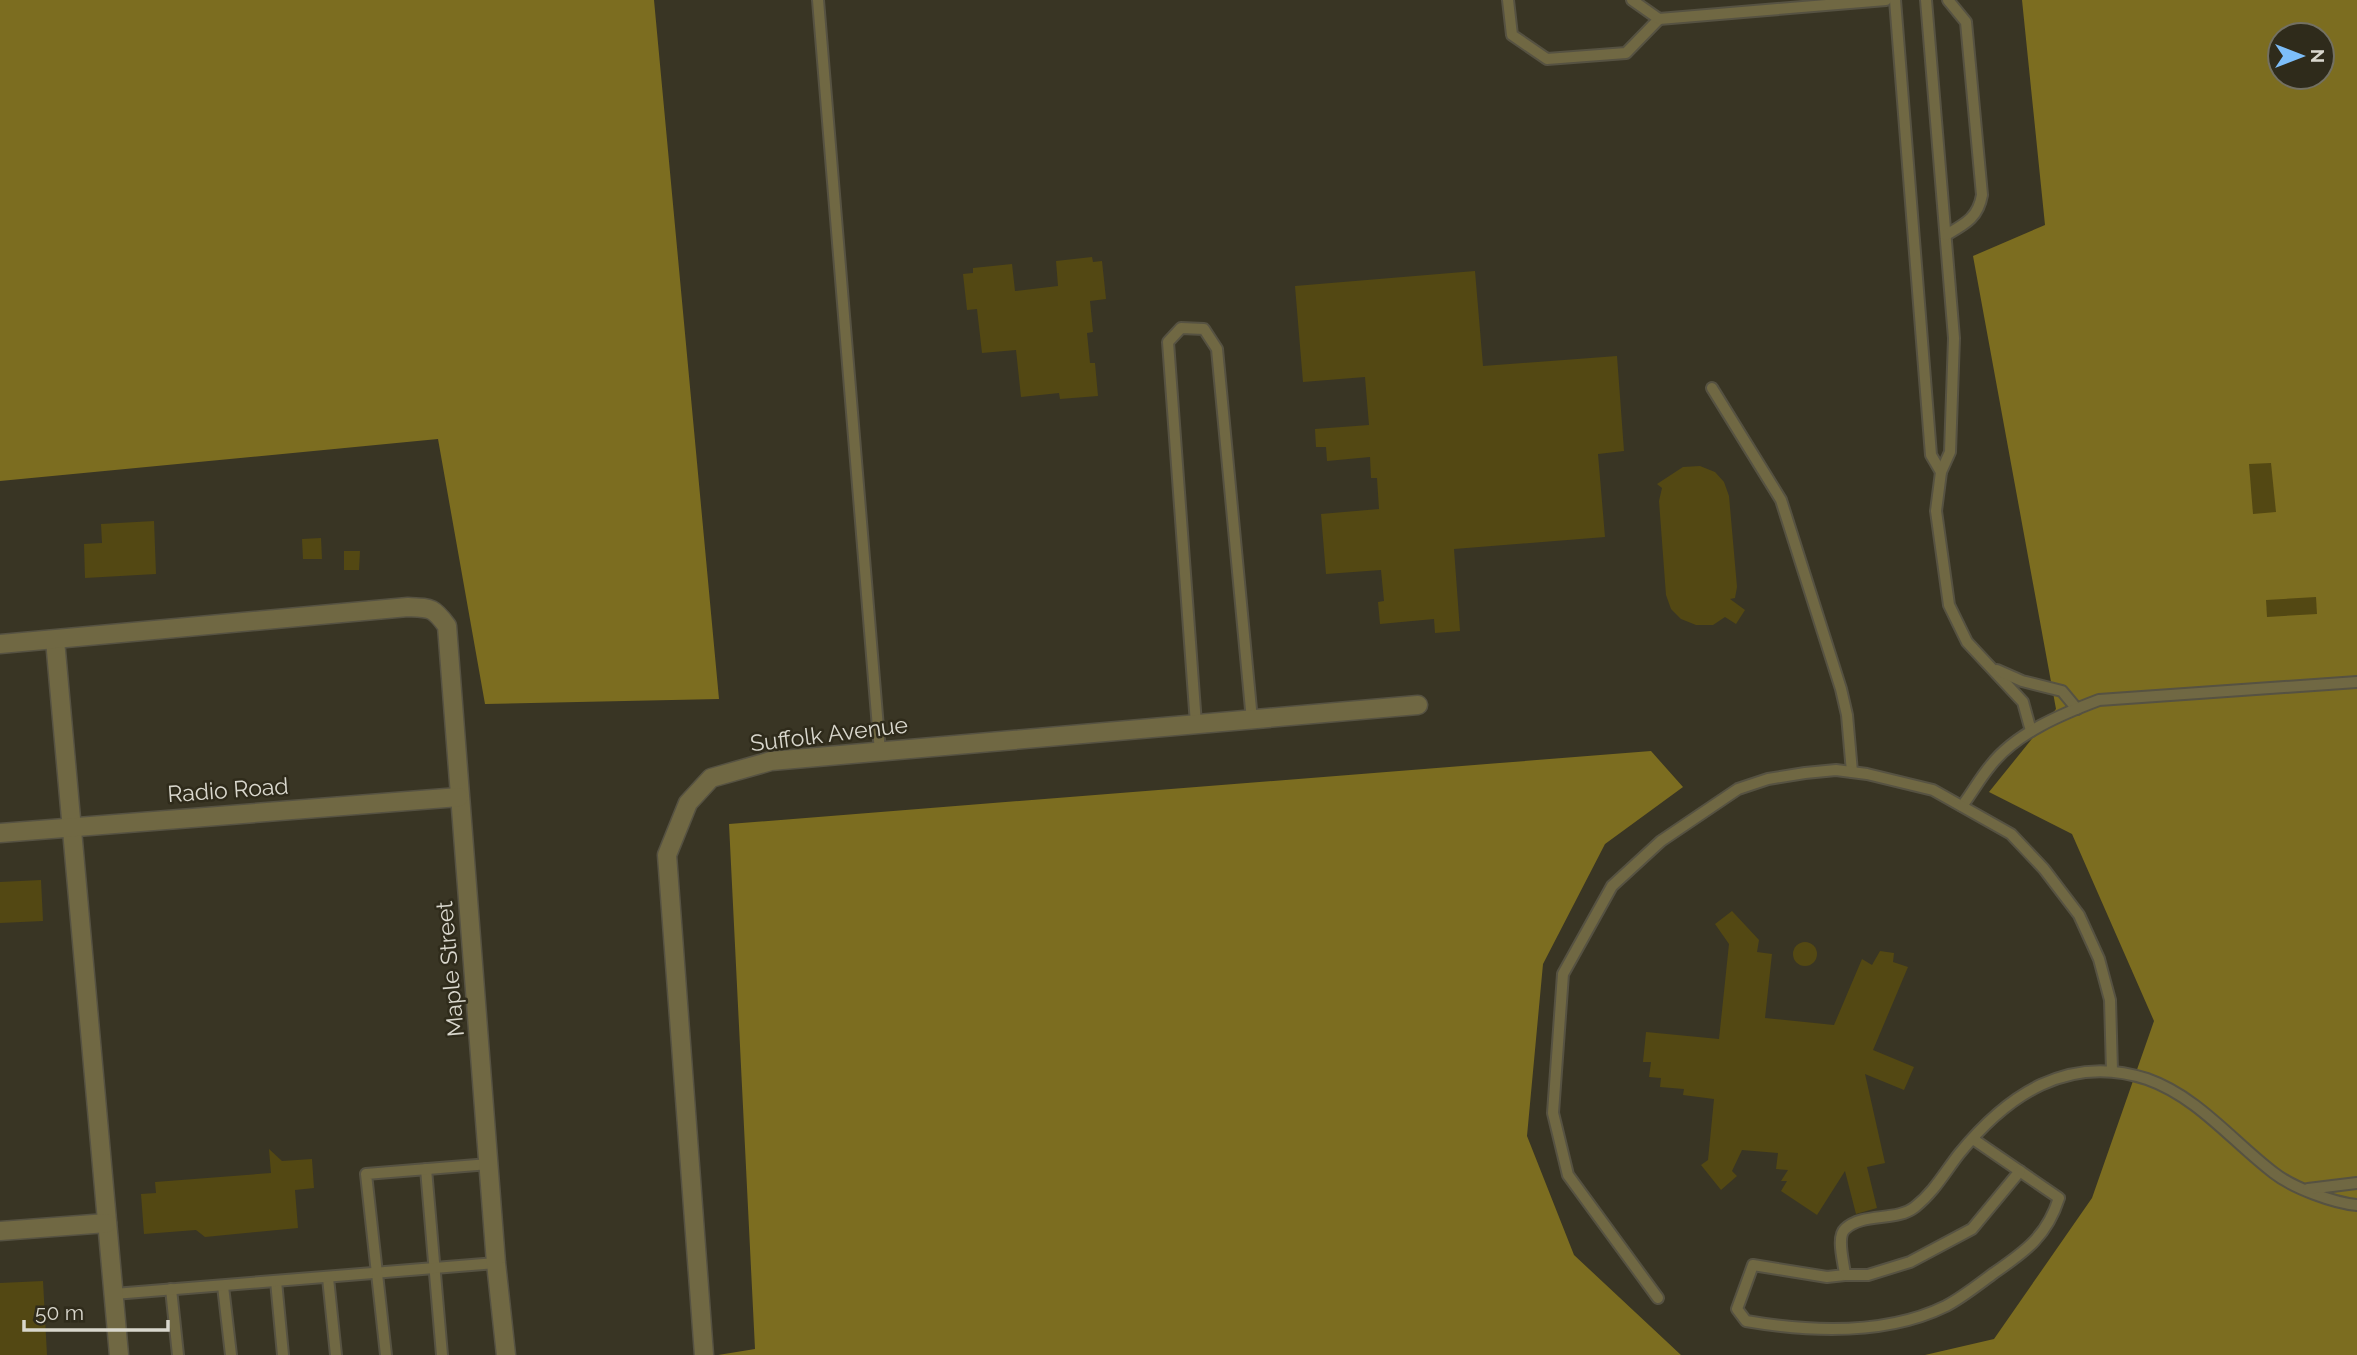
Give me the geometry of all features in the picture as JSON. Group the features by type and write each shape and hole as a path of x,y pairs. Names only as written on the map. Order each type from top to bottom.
{"street":[{"name":"Maple Street","path":"55,640 408,607 429,608 436,612 447,626 496,1264 506,1355"},
{"path":"0,644 55,640 119,1355"},
{"name":"Suffolk Avenue","path":"704,1355 667,855 688,803 711,778 771,761 1418,705"},
{"name":"Radio Road","path":"0,833 459,797"},
{"path":"0,1231 107,1223"}],"lane":[{"path":"818,0 880,752"},
{"path":"1508,0 1512,35 1548,59 1626,53 1658,19"},
{"path":"1632,0 1658,19 1886,0"},
{"path":"1895,0 1931,455 1941,472"},
{"path":"1927,0 1954,338 1950,452 1941,472 1936,510 1949,605 1968,642 2023,702 2031,731"},
{"path":"1946,234 1965,224 1979,208 1982,195 1966,22 1948,0"},
{"path":"1196,724 1168,342 1181,328 1204,329 1217,349 1252,720"},
{"path":"1712,388 1782,500 1841,689 1847,715 1852,772"},
{"path":"1991,668 2022,681 2062,691 2077,709"},
{"path":"1962,806 1992,763 2031,731 2099,700 2357,682"},
{"path":"1658,1298 1568,1175 1553,1113 1563,974 1612,886 1661,841 1738,789 1768,779 1805,773 1852,772 1933,790 2011,834 2044,869 2079,915 2099,959 2110,1000 2112,1071"},
{"path":"1845,1275 1841,1237 1844,1230 1856,1223 1914,1208 1938,1184 1995,1114 2026,1091 2053,1078 2085,1072 2112,1071 2147,1079 2178,1093 2276,1175 2337,1203 2357,1205"},
{"path":"1973,1139 2020,1171 2059,1198 2052,1221 2023,1254 1948,1305 1916,1319 1866,1328 1784,1328 1746,1321 1737,1309 1753,1265 1827,1277 1868,1275 1910,1262 1972,1228 2020,1171"},
{"path":"386,1355 366,1174 489,1164"},
{"path":"426,1169 442,1355"},
{"path":"2305,1189 2357,1183"},
{"path":"114,1294 496,1264"},
{"path":"328,1278 336,1355"},
{"path":"276,1281 283,1355"},
{"path":"223,1286 231,1355"},
{"path":"171,1289 178,1355"}],"shaded area":[{"path":"0,0 654,0 719,699 485,704 438,439 0,481"},
{"path":"2022,0 2357,0 2357,1355 1925,1355 1994,1339 2092,1198 2154,1021 2072,834 1989,792 2056,709 1973,256 2045,225"},
{"path":"1651,751 1683,787 1605,844 1543,964 1527,1136 1574,1255 1681,1355 718,1355 755,1349 729,824"}],"building":[{"path":"1092,257 1093,262 1102,261 1106,299 1090,301 1093,332 1087,333 1090,363 1095,363 1098,396 1060,399 1059,393 1021,397 1016,350 982,353 977,309 967,310 963,274 973,273 973,268 1012,264 1015,291 1058,286 1056,261"},
{"path":"1475,271 1483,366 1617,356 1624,451 1598,454 1605,537 1454,549 1460,631 1435,633 1434,619 1380,624 1378,602 1384,601 1381,570 1326,574 1321,514 1379,509 1377,478 1371,478 1370,457 1327,461 1326,447 1316,447 1315,429 1369,425 1365,377 1303,382 1295,286"},
{"path":"2271,463 2276,512 2253,514 2249,464"},
{"path":"1700,466 1715,472 1724,482 1729,496 1737,587 1735,598 1730,599 1745,610 1736,624 1725,617 1713,625 1696,625 1681,619 1671,609 1666,595 1659,501 1662,488 1657,484 1683,467"},
{"path":"154,521 156,574 85,578 84,544 102,543 101,524"},
{"path":"321,538 322,559 303,559 302,539"},
{"path":"344,551 360,551 359,570 344,570"},
{"path":"2316,597 2317,614 2267,617 2266,600"},
{"path":"41,880 43,921 0,923 0,882"},
{"path":"1732,911 1759,940 1757,952 1772,954 1765,1018 1834,1025 1862,959 1872,965 1880,951 1894,953 1893,962 1908,967 1873,1050 1914,1067 1904,1090 1865,1074 1885,1163 1867,1167 1877,1208 1856,1214 1845,1171 1817,1215 1781,1191 1787,1181 1781,1181 1788,1170 1776,1169 1778,1153 1742,1150 1732,1171 1737,1176 1721,1190 1701,1165 1708,1160 1714,1099 1683,1095 1684,1089 1660,1087 1661,1078 1649,1077 1651,1062 1643,1062 1646,1032 1719,1039 1729,944 1715,924"},
{"path":"1805,942 1816,949 1817,954 1810,965 1805,966 1794,959 1793,954 1800,943"},
{"path":"269,1149 282,1161 312,1159 314,1188 295,1190 298,1228 205,1237 196,1230 144,1234 141,1194 156,1193 155,1182 271,1173"},
{"path":"43,1281 47,1355 0,1355 0,1283"}]}
